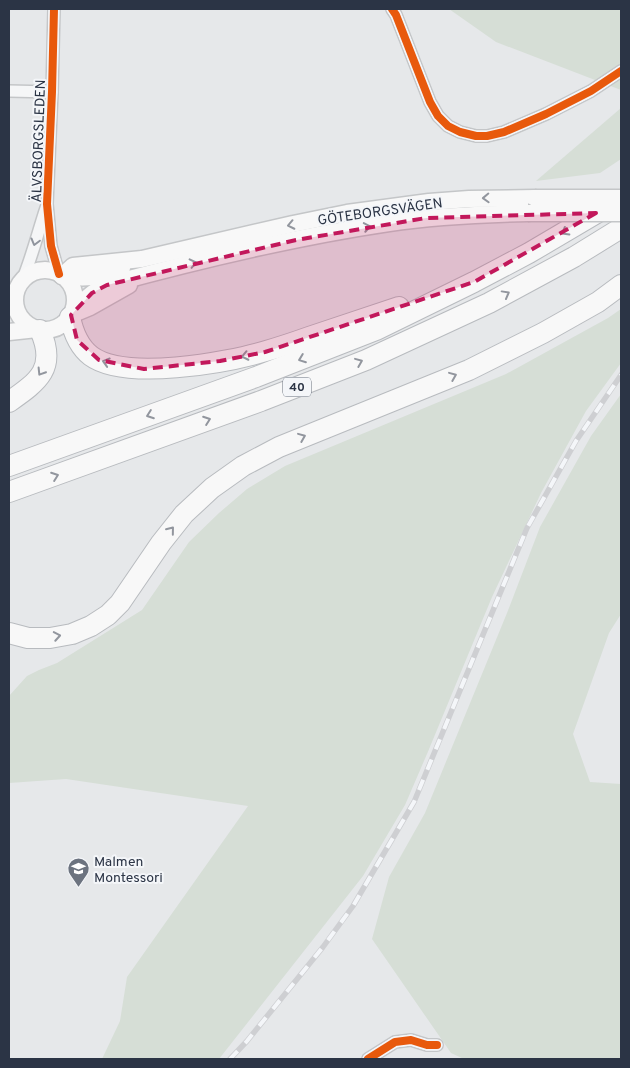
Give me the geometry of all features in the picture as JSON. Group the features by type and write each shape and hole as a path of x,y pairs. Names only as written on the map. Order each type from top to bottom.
{"highway":[{"name":"40","path":"9,466 256,377 376,330 530,253 621,198"},
{"name":"40","path":"9,492 261,401 366,360 489,303 621,228"},
{"path":"72,315 74,333 77,340 90,355 99,360 144,369 175,368 265,352 474,282"},
{"path":"9,633 28,638 50,638 72,634 91,626 108,615 120,603 161,543 184,514 212,488 244,466 279,447 469,370 543,333 598,302 621,285"},
{"path":"9,402 23,392 44,370 47,357 46,346 38,329"}],"main road":[{"name":"GÖTEBORGSVÄGEN","path":"532,205 621,198"},
{"name":"GÖTEBORGSVÄGEN","path":"16,290 31,274 42,270 50,270 61,275 82,278 108,274 144,267 292,224 390,206 469,199 621,213"},
{"name":"GÖTEBORGSVÄGEN","path":"9,332 38,329 50,330 59,327 72,315 90,307 144,267"},
{"path":"61,275 67,280 73,290 75,303 72,315"},
{"path":"16,290 15,302 18,313 24,322 38,329"}],"street":[{"name":"ÄLVSBORGSLEDEN","path":"54,9 47,204 51,246 61,275"},
{"path":"392,9 430,102 438,116 448,126 460,132 476,136 487,136 504,132 546,114 591,91 621,71"},
{"path":"9,91 52,92"},
{"name":"ÄLVSBORGSLEDEN","path":"16,290 30,259 47,204"},
{"path":"368,1059 395,1042 412,1040 428,1045 437,1045"}],"highlighted area":[{"path":"596,213 474,282 265,352 220,361 144,369 99,360 77,340 71,315 92,293 107,285 296,240 426,218"}],"shaded area":[{"path":"449,9 621,9 621,90 496,42"},
{"path":"621,108 621,159 600,173 536,181"},
{"path":"621,309 621,363 586,411 541,493 492,597 405,805 363,876 219,1059 102,1059 120,1021 127,977 248,806 66,779 9,783 9,696 27,676 57,663 142,610 189,542 247,489 285,466 506,374"},
{"path":"621,394 621,614 609,633 573,734 590,782 621,784 621,1059 464,1059 451,1053 372,939 389,877 425,813 540,527 591,436"}],"railway":[{"path":"230,1059 247,1041 323,947 353,906 414,802 527,528 576,441 621,375"}],"cycle path":[{"path":"54,9 47,204 51,246 59,274"},
{"path":"392,9 430,102 438,116 448,126 460,132 476,136 487,136 504,132 546,114 591,91 621,71"},
{"path":"368,1059 395,1042 411,1040 427,1045 437,1045"}],"place":[{"name":"Malmen Montessori","path":"78,888"}]}
